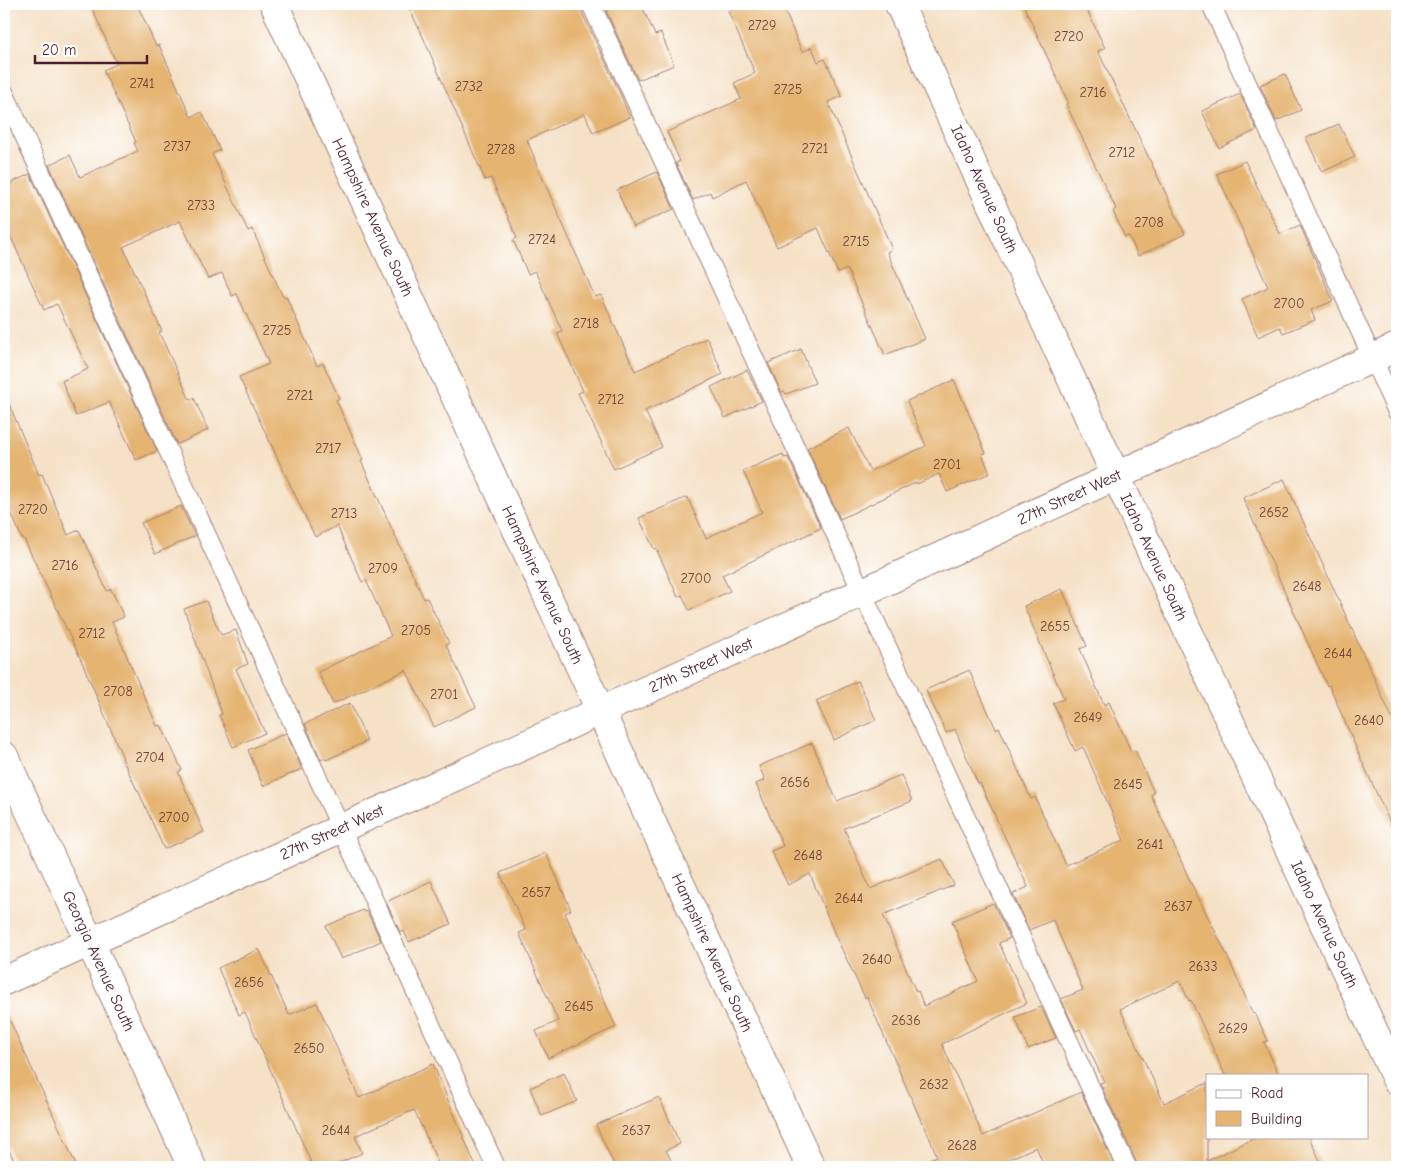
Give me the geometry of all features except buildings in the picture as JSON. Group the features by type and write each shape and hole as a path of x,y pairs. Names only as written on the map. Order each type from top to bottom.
{"street":[{"name":"Hampshire Avenue South","path":"274,4 811,1167"},
{"name":"Idaho Avenue South","path":"899,4 1397,1081"},
{"name":"27th Street West","path":"4,981 863,592 1397,347"},
{"name":"Georgia Avenue South","path":"4,756 192,1167"}],"lane":[{"path":"591,4 1127,1167"},
{"path":"1211,4 1397,412"},
{"path":"4,92 496,1167"}]}
